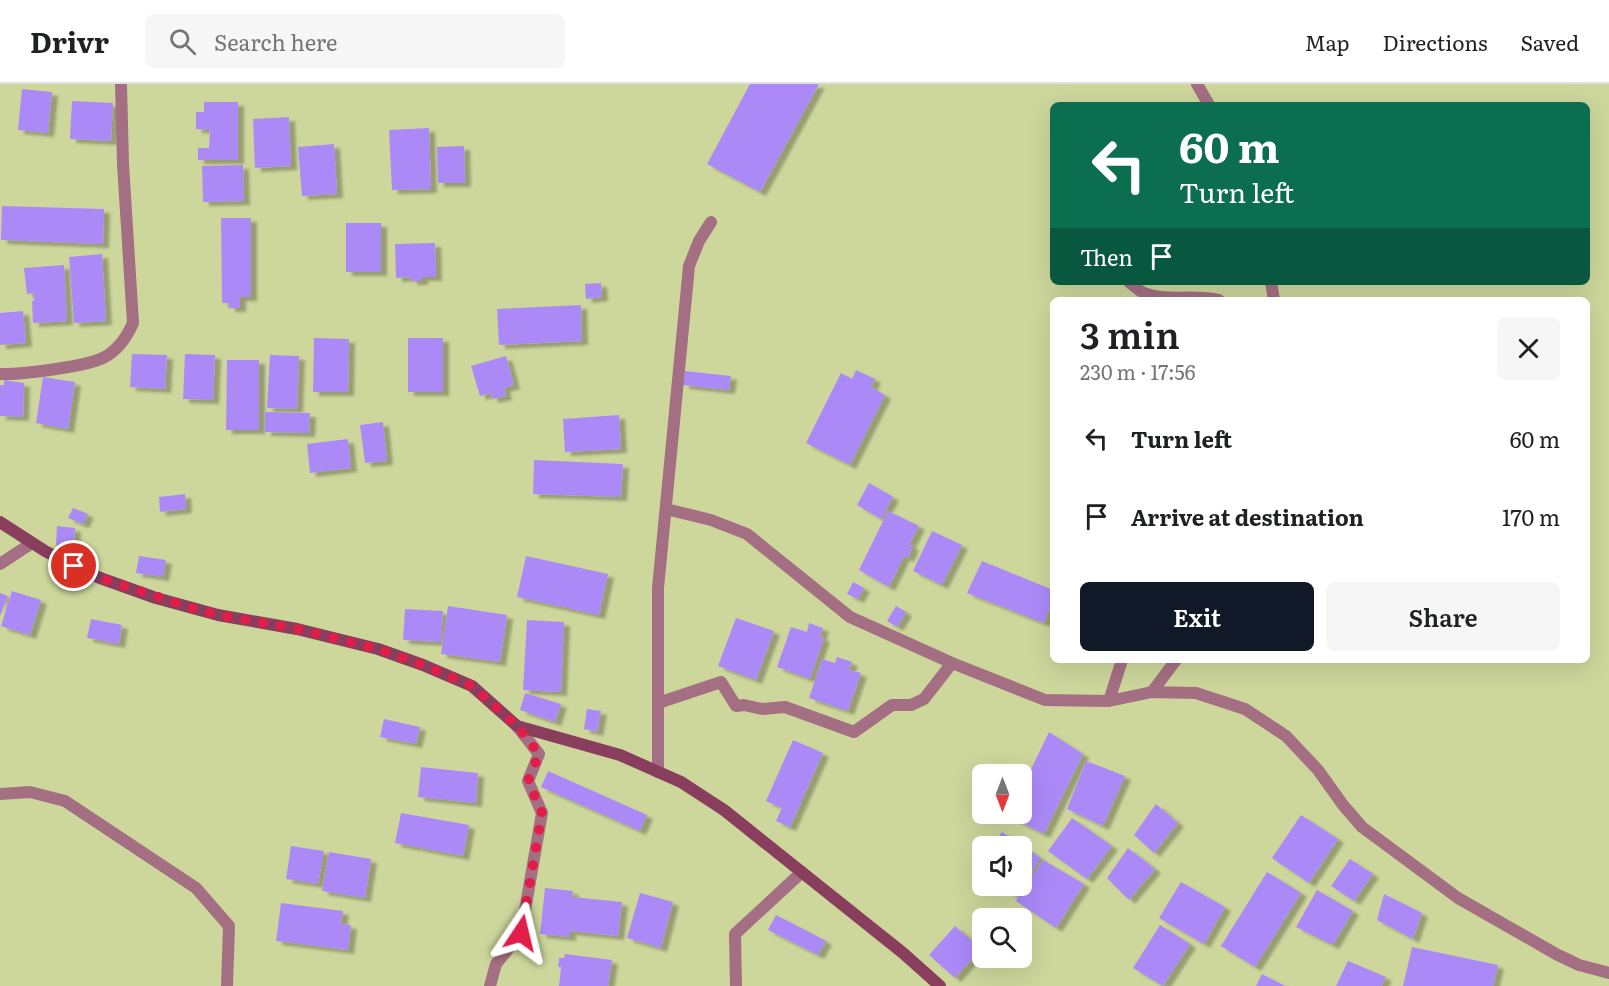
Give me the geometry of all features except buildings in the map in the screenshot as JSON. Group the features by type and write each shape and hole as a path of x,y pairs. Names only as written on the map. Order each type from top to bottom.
{"street":[{"path":"0,374 99,360 126,339 133,323 121,84"},
{"path":"1197,84 1207,102"},
{"path":"658,772 658,588 689,266 699,241 711,222"},
{"path":"1133,285 1144,293 1170,297 1206,297"},
{"path":"666,509 711,520 747,534 850,617 952,663 1045,700 1109,701 1152,692 1196,693 1245,709 1286,736 1318,770 1362,827 1458,898 1556,954 1579,965 1609,973"},
{"path":"0,522 32,543 100,578 156,598 218,615 297,629 378,649 423,665 472,686 517,726 539,754 528,781 542,813 521,933 496,964 490,986"},
{"path":"0,564 32,543"},
{"path":"658,703 721,682 736,706 744,705 762,709 784,707 854,732 892,705 911,705 924,699 952,663"},
{"path":"1109,701 1121,663"},
{"path":"1152,692 1174,663"},
{"path":"517,726 620,755 681,782 724,810 903,953 940,986"},
{"path":"0,794 30,792 65,801 196,888 229,926 227,986"},
{"path":"736,986 735,934 801,872"}],"route":[{"path":"74,566 156,598 218,615 297,629 378,649 472,686 517,726 539,754 528,781 542,813 521,933"}]}
